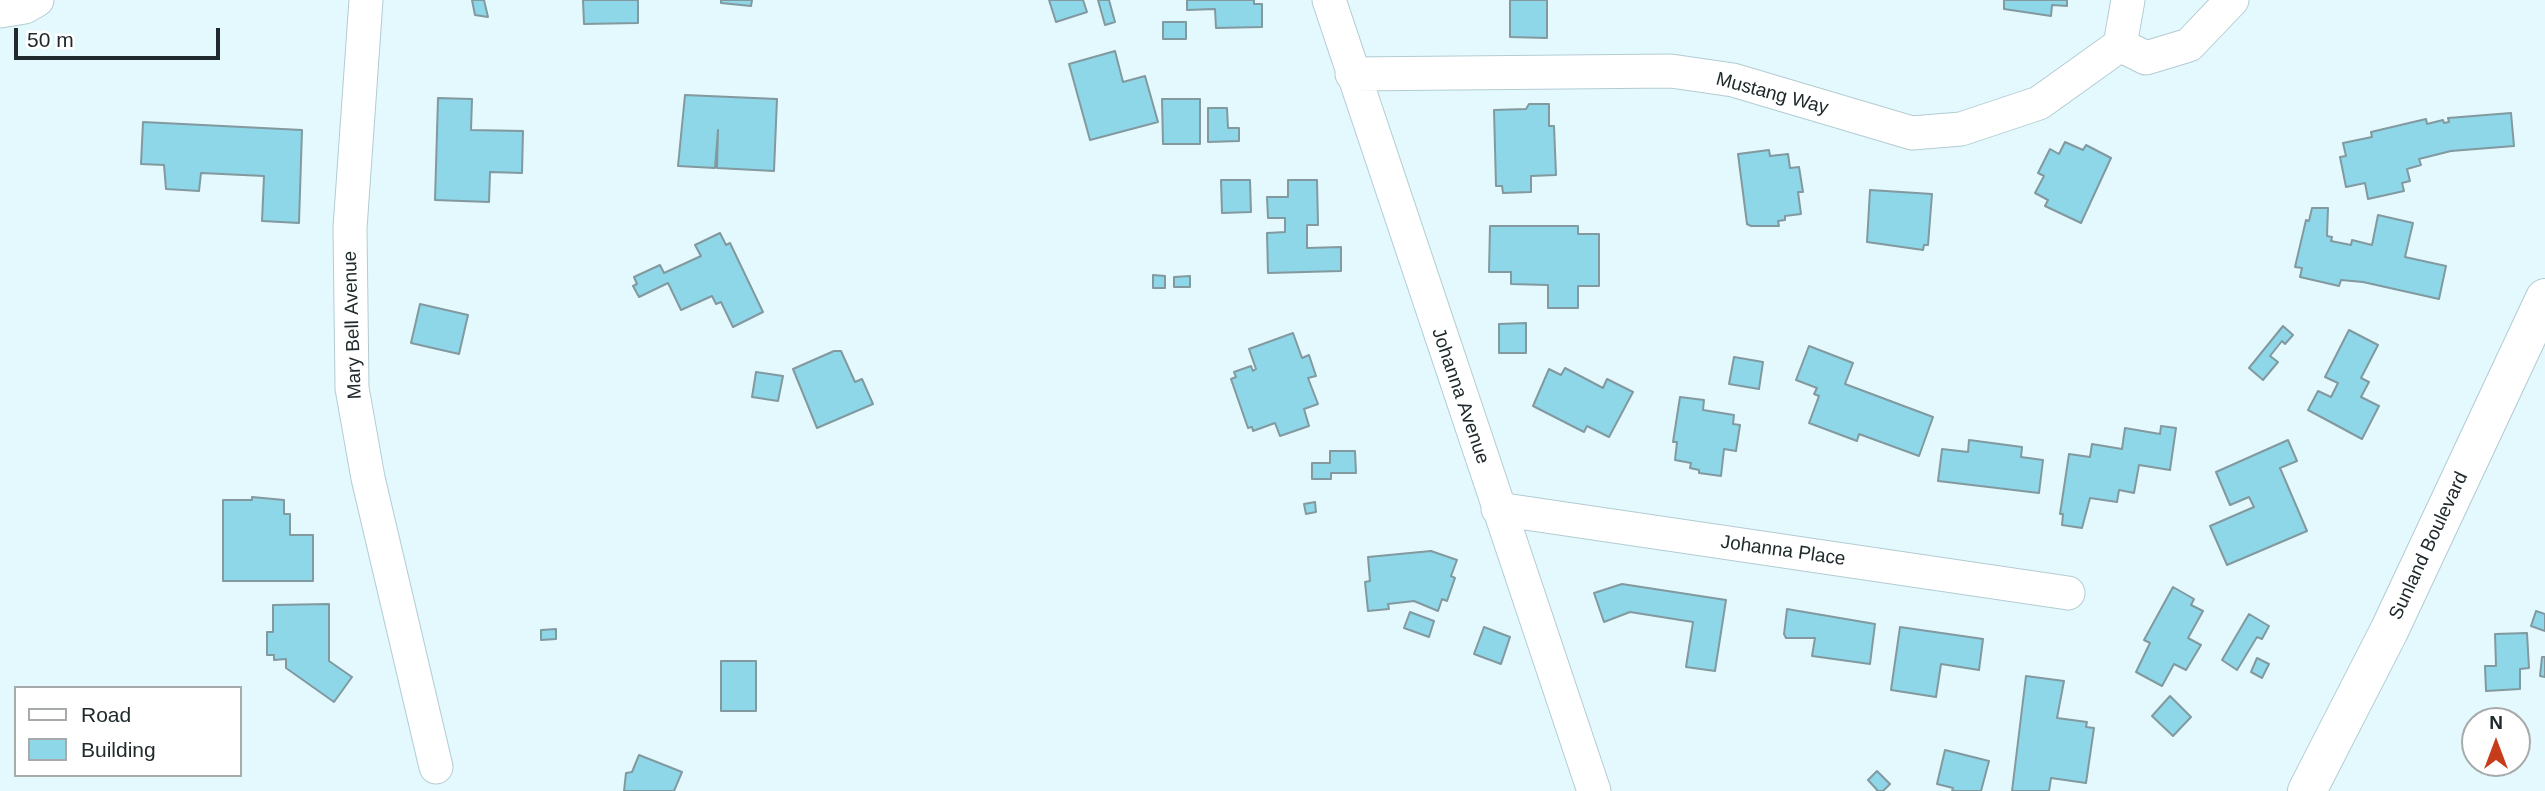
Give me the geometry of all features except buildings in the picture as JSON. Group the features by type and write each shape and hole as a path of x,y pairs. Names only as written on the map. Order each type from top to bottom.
{"main road":[{"name":"Sunland Boulevard","path":"2307,791 2389,631 2545,298"}],"street":[{"path":"0,10 25,7 37,0"},
{"name":"Mary Bell Avenue","path":"366,0 350,228 352,388 368,478 436,767"},
{"name":"Johanna Avenue","path":"1329,0 1594,791"},
{"path":"2128,0 2120,45 2146,58 2189,45 2231,0"},
{"name":"Mustang Way","path":"1352,74 1671,71 1733,80 1912,133 1961,129 2039,103 2120,45"},
{"name":"Johanna Place","path":"1498,509 2068,593"}]}
